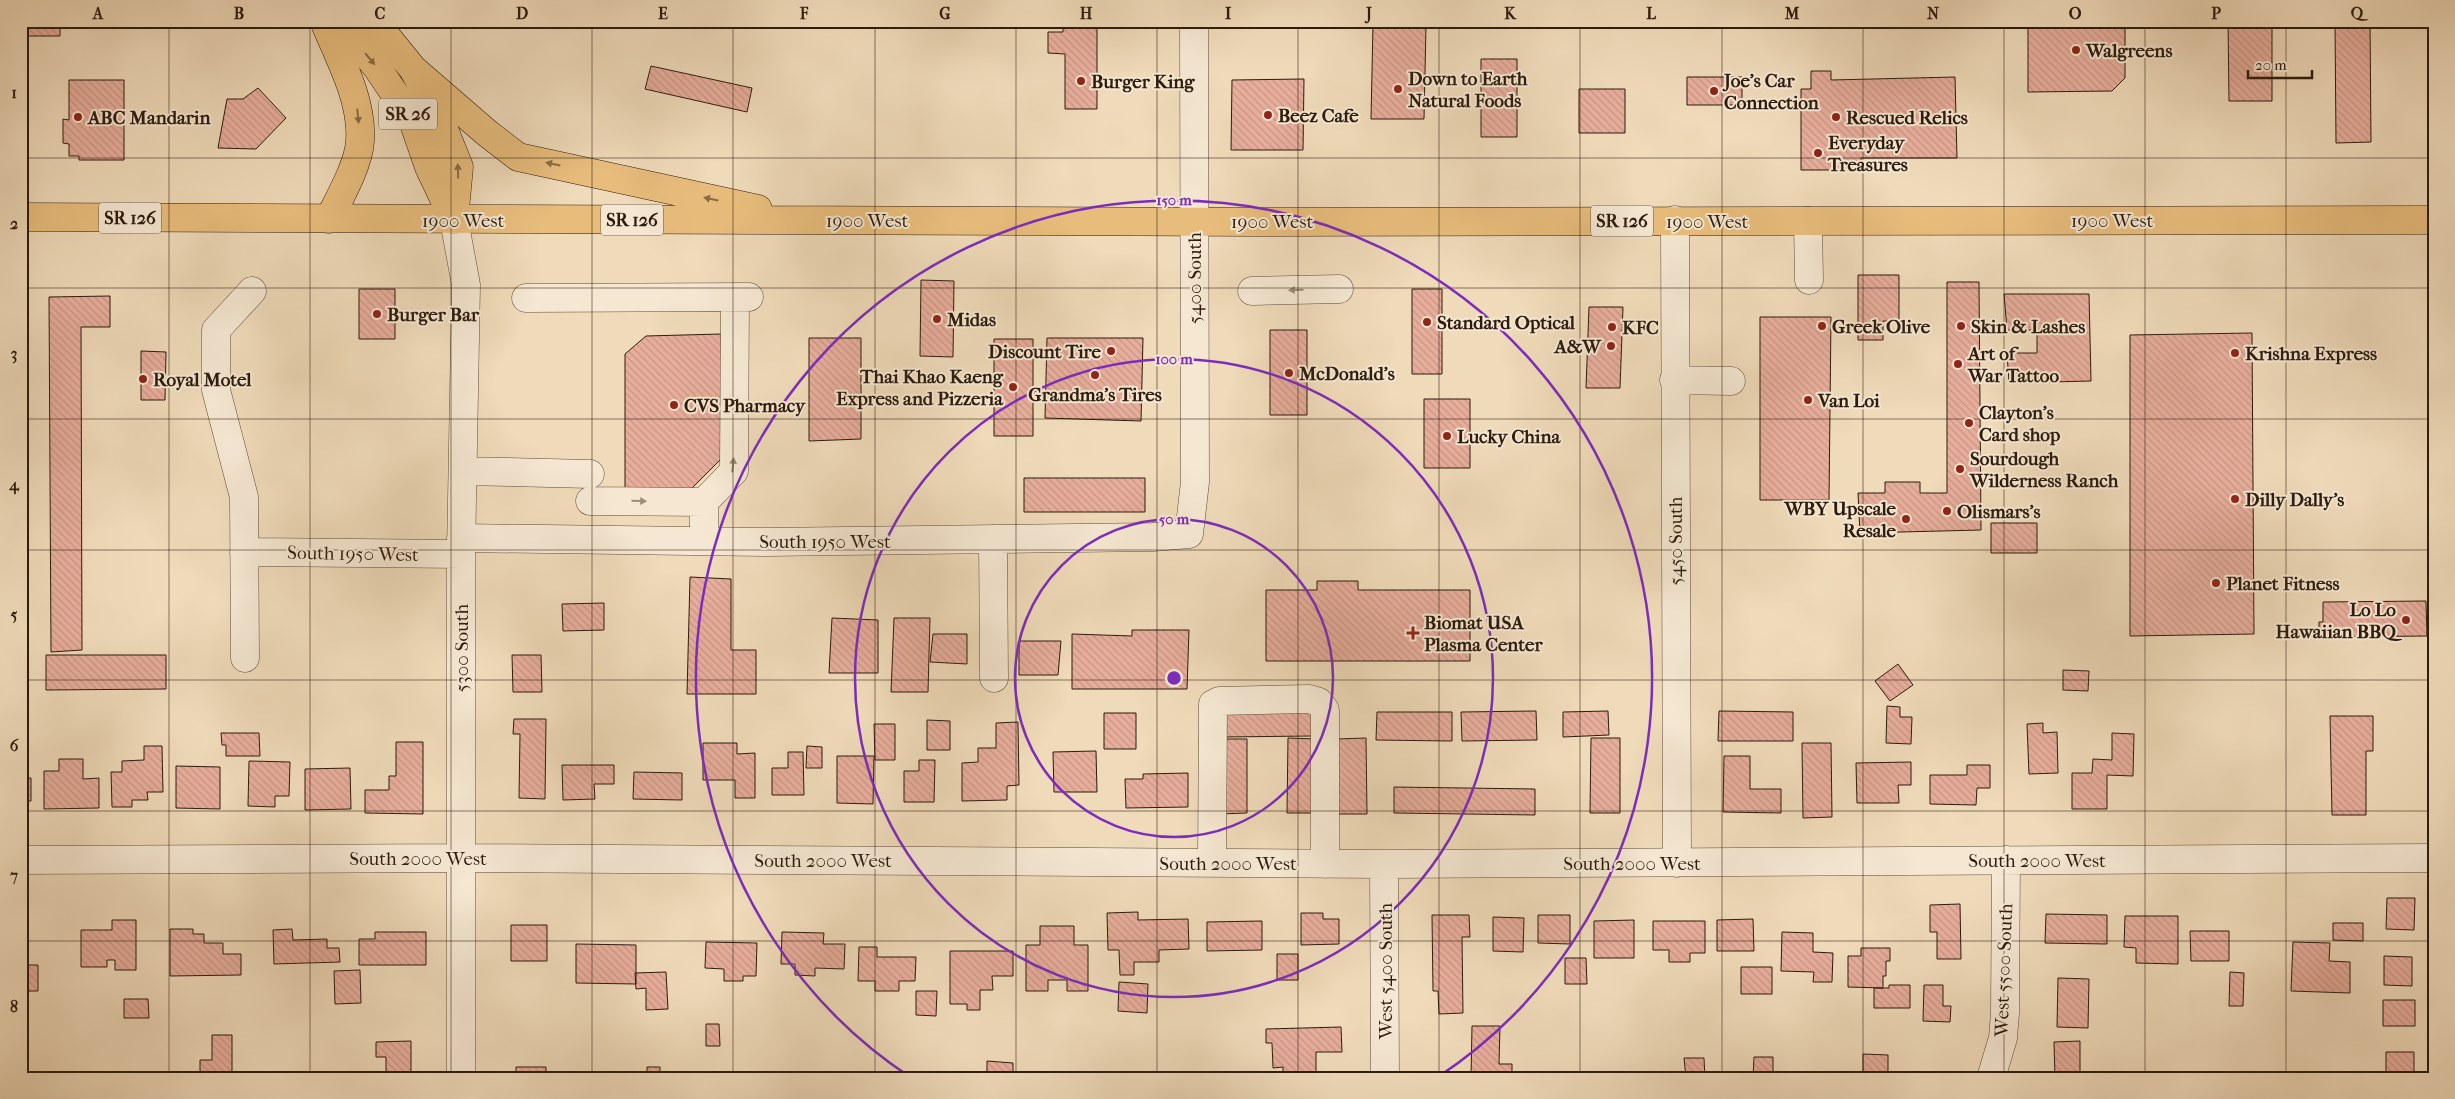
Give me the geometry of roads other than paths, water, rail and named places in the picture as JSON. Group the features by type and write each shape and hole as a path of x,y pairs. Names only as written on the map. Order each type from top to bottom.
{"main road":[{"path":"324,21 357,103 360,142 349,178 329,219"},
{"name":"SR 26","path":"339,21 376,66 413,121 428,167 454,220"},
{"name":"SR 26","path":"374,21 413,69 437,112 459,167 454,220"},
{"path":"413,69 487,133 518,157 810,220"},
{"name":"1900 West","path":"21,218 1194,221 2434,220"}],"street":[{"name":"5400 South","path":"1189,534 1195,482 1194,21"},
{"name":"5300 South","path":"454,220 466,285 461,546 461,1078"},
{"name":"5450 South","path":"1675,220 1677,863"},
{"path":"1808,221 1809,280"},
{"path":"1252,290 1339,289"},
{"path":"245,658 244,498 216,390 216,330 252,291"},
{"path":"526,298 742,298 734,471 704,502 704,541"},
{"path":"1674,380 1731,381"},
{"path":"462,471 590,474"},
{"path":"590,501 704,502"},
{"name":"South 1950 West","path":"244,552 704,541 873,542 1152,537 1189,534"},
{"path":"993,539 994,678"},
{"path":"1212,863 1213,704 1220,701 1309,699 1319,702 1325,710 1325,864"},
{"name":"South 2000 West","path":"21,860 462,858 1384,864 2434,858"},
{"name":"West 5500 South","path":"1991,1078 2003,1038 2005,1013 2006,860"},
{"name":"West 5400 South","path":"1384,864 1385,1078"}],"place":[{"name":"Walgreens","path":"2076,50"},
{"name":"Burger King","path":"1081,81"},
{"name":"Down to Earth Natural Foods","path":"1398,89"},
{"name":"Joe's Car Connection","path":"1714,91"},
{"name":"Beez Cafe","path":"1268,115"},
{"name":"ABC Mandarin","path":"78,117"},
{"name":"Rescued Relics","path":"1836,117"},
{"name":"Everyday Treasures","path":"1818,153"},
{"name":"Burger Bar","path":"377,314"},
{"name":"Midas","path":"937,319"},
{"name":"Standard Optical","path":"1427,322"},
{"name":"Greek Olive","path":"1822,326"},
{"name":"Skin & Lashes","path":"1961,326"},
{"name":"KFC","path":"1612,327"},
{"name":"A&W","path":"1611,346"},
{"name":"Discount Tire","path":"1111,351"},
{"name":"Krishna Express","path":"2235,353"},
{"name":"Art of War Tattoo","path":"1958,364"},
{"name":"McDonald's","path":"1289,373"},
{"name":"Grandma's Tires","path":"1095,375"},
{"name":"Royal Motel","path":"143,379"},
{"name":"Thai Khao Kaeng Express and Pizzeria","path":"1013,387"},
{"name":"Van Loi","path":"1808,400"},
{"name":"CVS Pharmacy","path":"674,405"},
{"name":"Clayton's Card shop","path":"1969,423"},
{"name":"Lucky China","path":"1447,436"},
{"name":"Sourdough Wilderness Ranch","path":"1960,469"},
{"name":"Dilly Dally's","path":"2235,499"},
{"name":"Olismars's","path":"1947,511"},
{"name":"WBY Upscale Resale","path":"1906,519"},
{"name":"Planet Fitness","path":"2216,583"},
{"name":"Lo Lo Hawaiian BBQ","path":"2406,620"},
{"name":"Biomat USA Plasma Center","path":"1413,633"}]}
